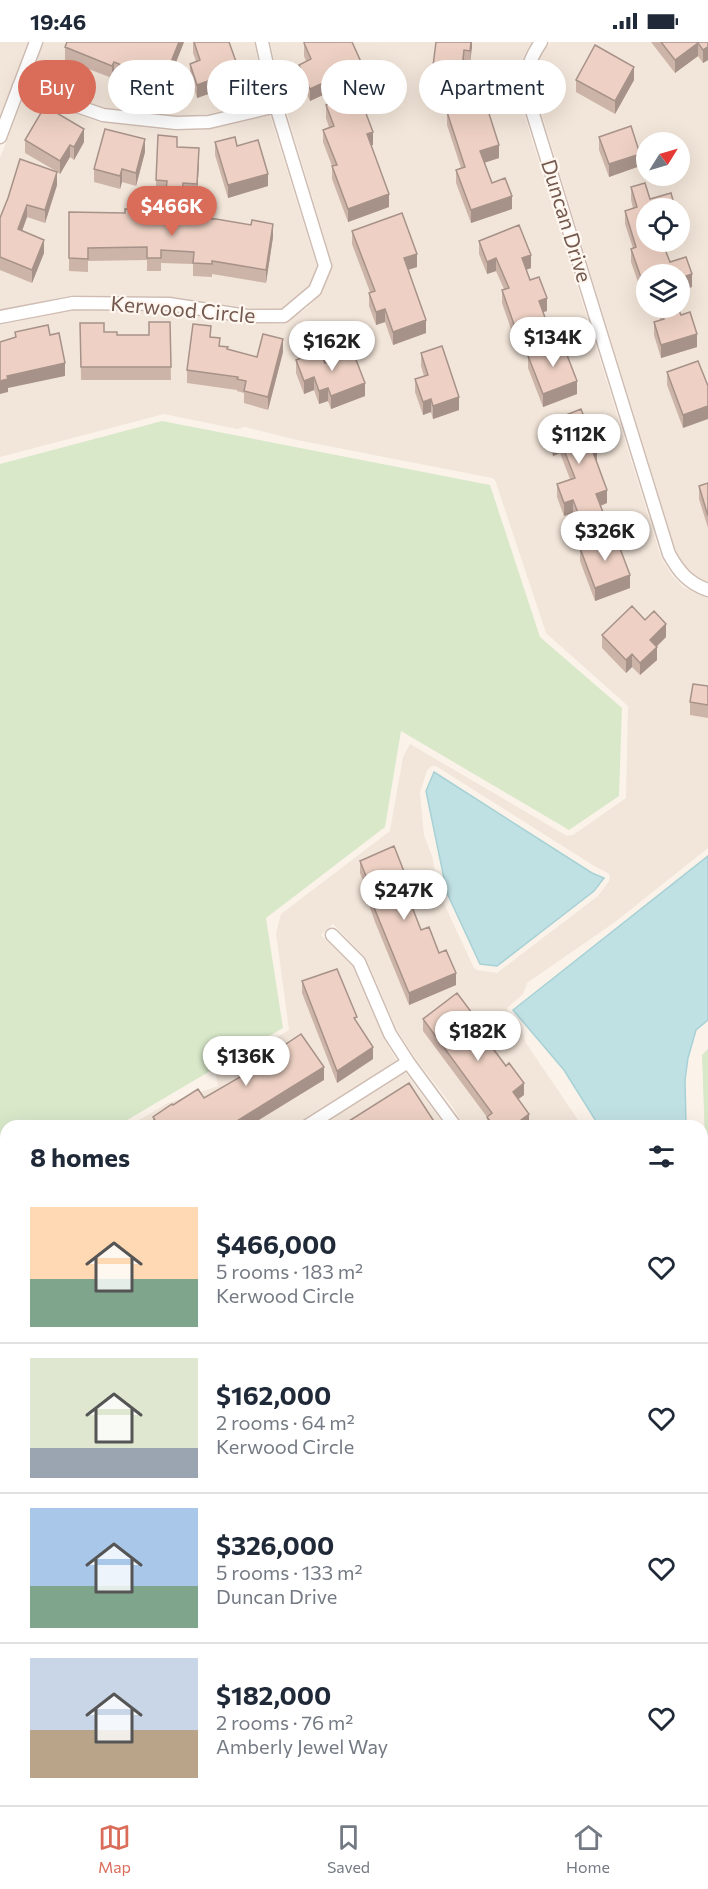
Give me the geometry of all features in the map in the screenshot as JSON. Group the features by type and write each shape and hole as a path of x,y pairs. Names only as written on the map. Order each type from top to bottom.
{"street":[{"path":"29,60 36,42"},
{"name":"Kerwood Circle","path":"262,42 266,60"},
{"name":"Duncan Drive","path":"541,42 530,59 526,74 529,101 669,554 678,570 689,581 708,590"},
{"path":"0,137 18,91"},
{"path":"96,113 176,123 209,122 242,114"},
{"name":"Kerwood Circle","path":"0,318 73,303 169,304 247,316 284,316 315,290 325,266 278,114"},
{"path":"332,935 358,962 390,1034 451,1120"},
{"path":"316,1120 408,1062"}],"shaded area":[{"path":"0,42 28,42 21,60 18,60 18,68 0,116"},
{"path":"44,42 254,42 258,60 207,60 207,114 209,114 177,116 159,114 195,114 195,60 108,60 108,108 96,105 96,60 37,60"},
{"path":"270,42 532,42 523,60 419,60 419,114 524,114 661,557 671,574 683,587 708,598 708,848 615,922 527,983 523,994 507,1008 508,1014 522,1031 526,1043 578,1120 460,1120 397,1030 366,958 333,924 321,935 352,966 383,1037 397,1061 304,1120 139,1120 168,1103 218,1086 216,1075 289,1030 276,933 281,914 390,831 403,757 410,744 567,836 573,835 626,798 628,706 546,633 495,480 492,478 297,440 245,427 237,429 164,414 0,457 0,325 73,310 167,312 245,323 283,324 307,308 322,292 332,263 287,114 309,114 309,60 274,60","holes":["436,766 608,873 609,881 598,896 497,973 477,970 474,968 440,895 432,856 424,835 420,793 427,770"]},
{"path":"551,42 708,42 708,582 694,575 684,565 676,551 542,114 566,114 566,60 538,60"},
{"path":"18,112 18,114 76,114 99,122 174,131 210,129 270,115 317,267 309,286 282,309 248,308 170,297 73,295 0,310 0,158"},
{"path":"405,1072 441,1120 329,1120"}],"green space":[{"path":"162,421 490,485 540,637 622,708 619,796 569,830 401,731 385,827 266,918 283,1028 127,1120 0,1120 0,464"},
{"path":"708,1049 708,1120 704,1120 702,1055"}],"water":[{"path":"434,772 592,873 604,878 594,891 497,966 480,964 447,893 426,791"},
{"path":"708,856 708,1020 696,1030 688,1058 685,1080 686,1120 595,1120 564,1070 513,1010"}],"building":[{"path":"67,42 179,42 172,60 108,60 108,64 65,47"},
{"path":"194,42 229,42 235,60 207,60 207,81 197,85 195,62 200,60"},
{"path":"352,42 360,60 321,60 321,84 310,89 309,60 311,59 304,43"},
{"path":"436,42 471,42 470,51 464,50 463,60 434,60"},
{"path":"661,42 708,42 708,47 703,50 698,43 675,60"},
{"path":"595,45 634,67 615,101 576,80"},
{"path":"40,114 59,114 84,129 74,147 70,145 60,161 25,140"},
{"path":"329,114 366,114 373,132 367,134 389,194 348,209 332,166 337,165 323,130 334,126"},
{"path":"448,114 489,114 499,145 480,151 492,183 505,178 512,196 471,210 456,170 465,167"},
{"path":"631,126 636,142 636,155 609,164 599,137"},
{"path":"105,129 145,139 136,173 122,169 120,176 94,169"},
{"path":"158,135 177,137 177,147 199,148 197,184 183,183 182,193 166,191 167,181 156,180"},
{"path":"235,137 237,146 258,140 268,174 228,185 215,142"},
{"path":"20,159 57,172 45,210 27,205 18,229 44,240 32,270 0,257 0,218"},
{"path":"646,186 650,198 636,198 636,204 631,187"},
{"path":"671,193 672,198 654,198"},
{"path":"636,207 636,247 625,211"},
{"path":"125,209 161,209 161,217 216,219 251,225 252,220 273,224 266,270 212,261 212,264 193,263 194,252 161,250 161,258 147,258 147,247 88,248 88,259 69,258 69,212 125,213"},
{"path":"402,213 417,254 404,258 426,320 393,332 385,309 376,312 369,293 375,291 352,231"},
{"path":"519,225 531,255 522,258 530,280 539,277 547,298 539,301 547,323 517,333 502,290 509,288 496,258 487,262 479,241"},
{"path":"636,247 636,252 666,252 670,262 686,257 688,264 636,264 631,249"},
{"path":"690,312 697,334 661,345 654,322 664,319 690,318"},
{"path":"149,322 170,322 171,367 81,367 80,323 104,323 104,332 117,332 117,335 149,335"},
{"path":"193,324 211,326 210,337 220,338 219,346 257,357 263,334 283,339 268,397 244,391 246,381 237,379 238,377 187,370"},
{"path":"48,325 50,335 59,333 65,363 7,376 8,379 0,381 0,342 16,337 15,332"},
{"path":"562,342 577,381 543,394 528,356"},
{"path":"442,346 459,397 433,406 431,399 423,402 415,379 428,375 421,353"},
{"path":"320,351 325,363 353,352 365,383 331,396 328,388 319,391 314,377 304,381 296,360"},
{"path":"698,361 708,386 708,406 683,415 667,372"},
{"path":"581,409 597,450 593,452 607,490 596,494 604,515 582,523 573,500 564,503 557,484 575,478 560,440 553,443 546,423"},
{"path":"708,483 708,516 699,486"},
{"path":"615,535 630,575 595,588 580,548"},
{"path":"632,606 645,620 654,611 666,624 650,640 657,647 640,663 632,654 626,660 602,635"},
{"path":"693,684 708,686 708,705 690,702"},
{"path":"394,846 405,874 414,871 422,894 409,899 421,930 429,927 439,953 446,950 456,973 409,993 375,910 367,887 370,886 360,861"},
{"path":"337,969 357,1017 354,1018 373,1047 337,1071 302,981"},
{"path":"457,993 472,1013 466,1017 486,1044 488,1042 506,1066 509,1063 524,1083 513,1092 529,1114 521,1120 489,1120 487,1117 492,1113 423,1019"},
{"path":"301,1034 324,1067 239,1120 155,1120 153,1117 198,1089 204,1098 259,1066 249,1052 269,1038 277,1050"},
{"path":"409,1083 433,1120 350,1120"}]}
